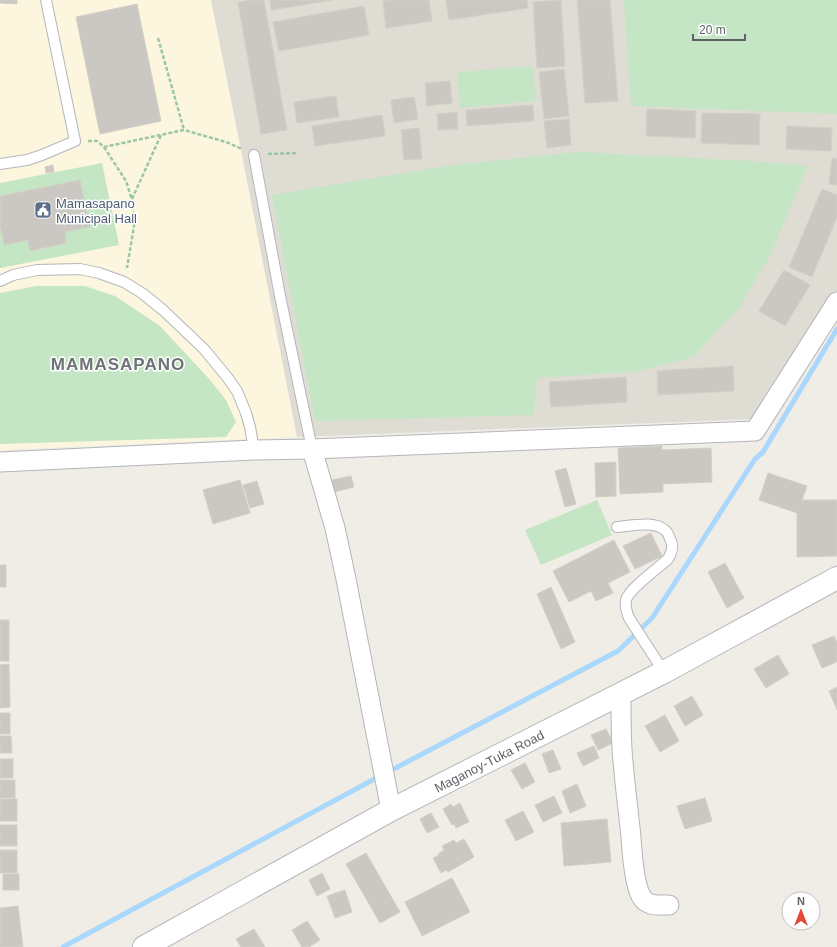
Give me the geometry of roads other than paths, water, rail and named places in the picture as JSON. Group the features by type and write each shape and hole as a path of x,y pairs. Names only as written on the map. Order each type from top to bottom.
{"main road":[{"name":"Maganoy-Tuka Road","path":"144,947 391,810 664,672 837,578"}],"street":[{"path":"0,462 254,450 755,431 837,302"},
{"path":"312,448 335,528 345,572 391,810"},
{"path":"621,694 622,750 634,865 638,886 642,897 646,902 654,905 669,905"}],"lane":[{"path":"0,164 27,160 75,141 46,0"},
{"path":"254,155 280,296 312,448"},
{"path":"0,281 13,275 37,270 80,269 99,272 124,282 142,293 163,310 204,349 227,377 237,392 246,413 254,450"},
{"path":"617,527 650,524 657,525 666,531 672,542 673,549 668,559 633,588 628,594 626,600 629,618 664,672"}],"waterway":[{"path":"388,772 618,651 652,618 755,459 763,452 837,329"},
{"path":"63,947 380,776"}],"place":[{"name":"Mamasapano Municipal Hall","path":"43,210"}],"district":[{"name":"MAMASAPANO","path":"118,364"}]}
